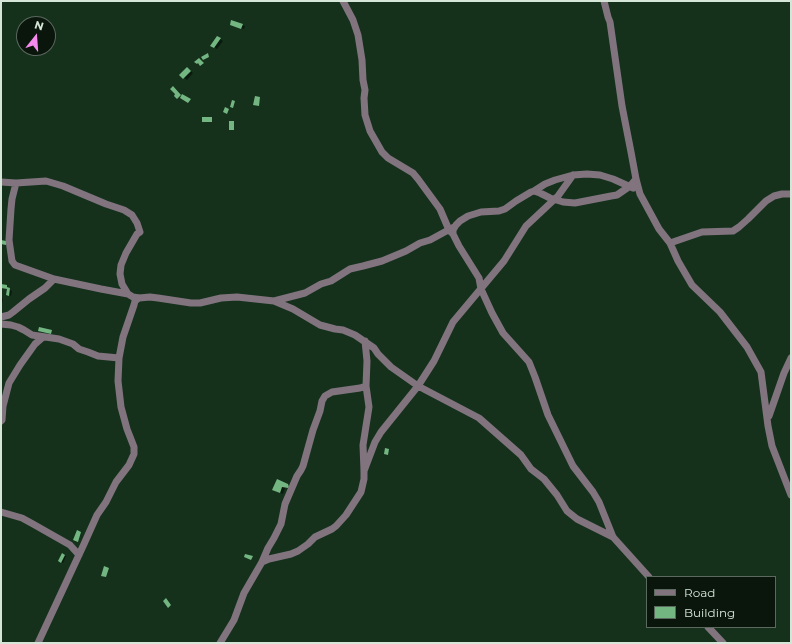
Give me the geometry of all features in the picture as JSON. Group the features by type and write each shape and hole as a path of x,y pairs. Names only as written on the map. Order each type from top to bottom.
{"street":[{"path":"344,1 358,35 365,90 365,115 370,131 382,152 388,158 413,173 440,209 451,232 478,278 481,289 493,316 503,333 529,362 548,415 573,466 599,502 613,537 648,576"},
{"path":"604,1 610,22 622,106 640,194 659,229 670,243 678,261 692,285 720,312 747,346 762,372 772,446 791,495"},
{"path":"534,192 545,184 554,180 573,175 587,174 600,175 613,179 630,186 640,194"},
{"path":"364,471 375,442 381,432 418,386 434,361 453,322 504,261 526,226 555,199 573,175"},
{"path":"274,301 305,293 321,284 332,281 350,269 376,263 400,254 420,243 451,232 460,221 468,216 481,212 505,209 528,193 540,193 563,202 575,203 611,196 630,186 636,179"},
{"path":"1,182 16,183 46,181 63,186 124,210 132,215 140,232 137,234 126,253 121,265 120,274 122,284 128,294"},
{"path":"16,183 12,199 10,240 12,261 15,265 54,279 128,294 139,298 150,297 200,303 236,296 274,301 285,305 320,325 355,334 374,348 391,367 418,386 479,418 521,455 531,469 544,479 557,495 567,511 577,519 613,537"},
{"path":"670,243 702,232 733,231 748,219 766,201 774,196 791,194"},
{"path":"1,317 9,315 46,288 54,279"},
{"path":"38,643 97,515 106,502 116,482 129,465 134,454 134,447 126,423 119,393 118,381 119,358 123,337 134,305 139,298"},
{"path":"1,324 11,325 32,335 59,339 98,356 119,358"},
{"path":"1,420 9,383 35,344 43,337"},
{"path":"262,562 298,551 315,537 336,526 361,492 364,479 363,445 369,407 366,386 367,361 365,341"},
{"path":"768,418 791,358"},
{"path":"220,643 234,620 244,593 262,562 281,524 285,504 296,476 303,466 313,430 325,396 332,392 366,386"},
{"path":"1,512 22,518 70,544 79,555"},
{"path":"709,628 723,643"}],"building":[{"path":"231,20 243,24 241,29 230,25"},
{"path":"217,36 221,38 214,48 210,46"},
{"path":"208,53 209,57 203,60 201,57"},
{"path":"199,58 204,63 200,66 198,63 197,64 194,62"},
{"path":"187,67 191,71 183,79 179,75"},
{"path":"173,86 181,95 177,99 174,96 175,94 170,89"},
{"path":"182,94 191,99 188,103 180,98"},
{"path":"255,96 260,97 259,106 253,105"},
{"path":"232,100 235,101 233,108 230,107"},
{"path":"225,107 229,109 227,114 223,112"},
{"path":"202,117 212,117 212,122 202,122"},
{"path":"229,121 234,121 234,130 229,130"},
{"path":"1,240 6,241 6,245 1,244"},
{"path":"1,284 7,285 7,287 10,288 9,296 6,295 7,289 1,288"},
{"path":"39,327 52,330 51,334 38,331"},
{"path":"385,448 389,449 388,455 384,454"},
{"path":"277,479 288,484 289,487 282,487 280,493 272,490"},
{"path":"77,530 81,532 78,542 73,540"},
{"path":"62,553 65,555 61,563 58,561"},
{"path":"245,554 253,556 251,560 244,557"},
{"path":"104,566 109,568 106,577 101,576"},
{"path":"166,598 171,605 168,608 163,601"}]}
